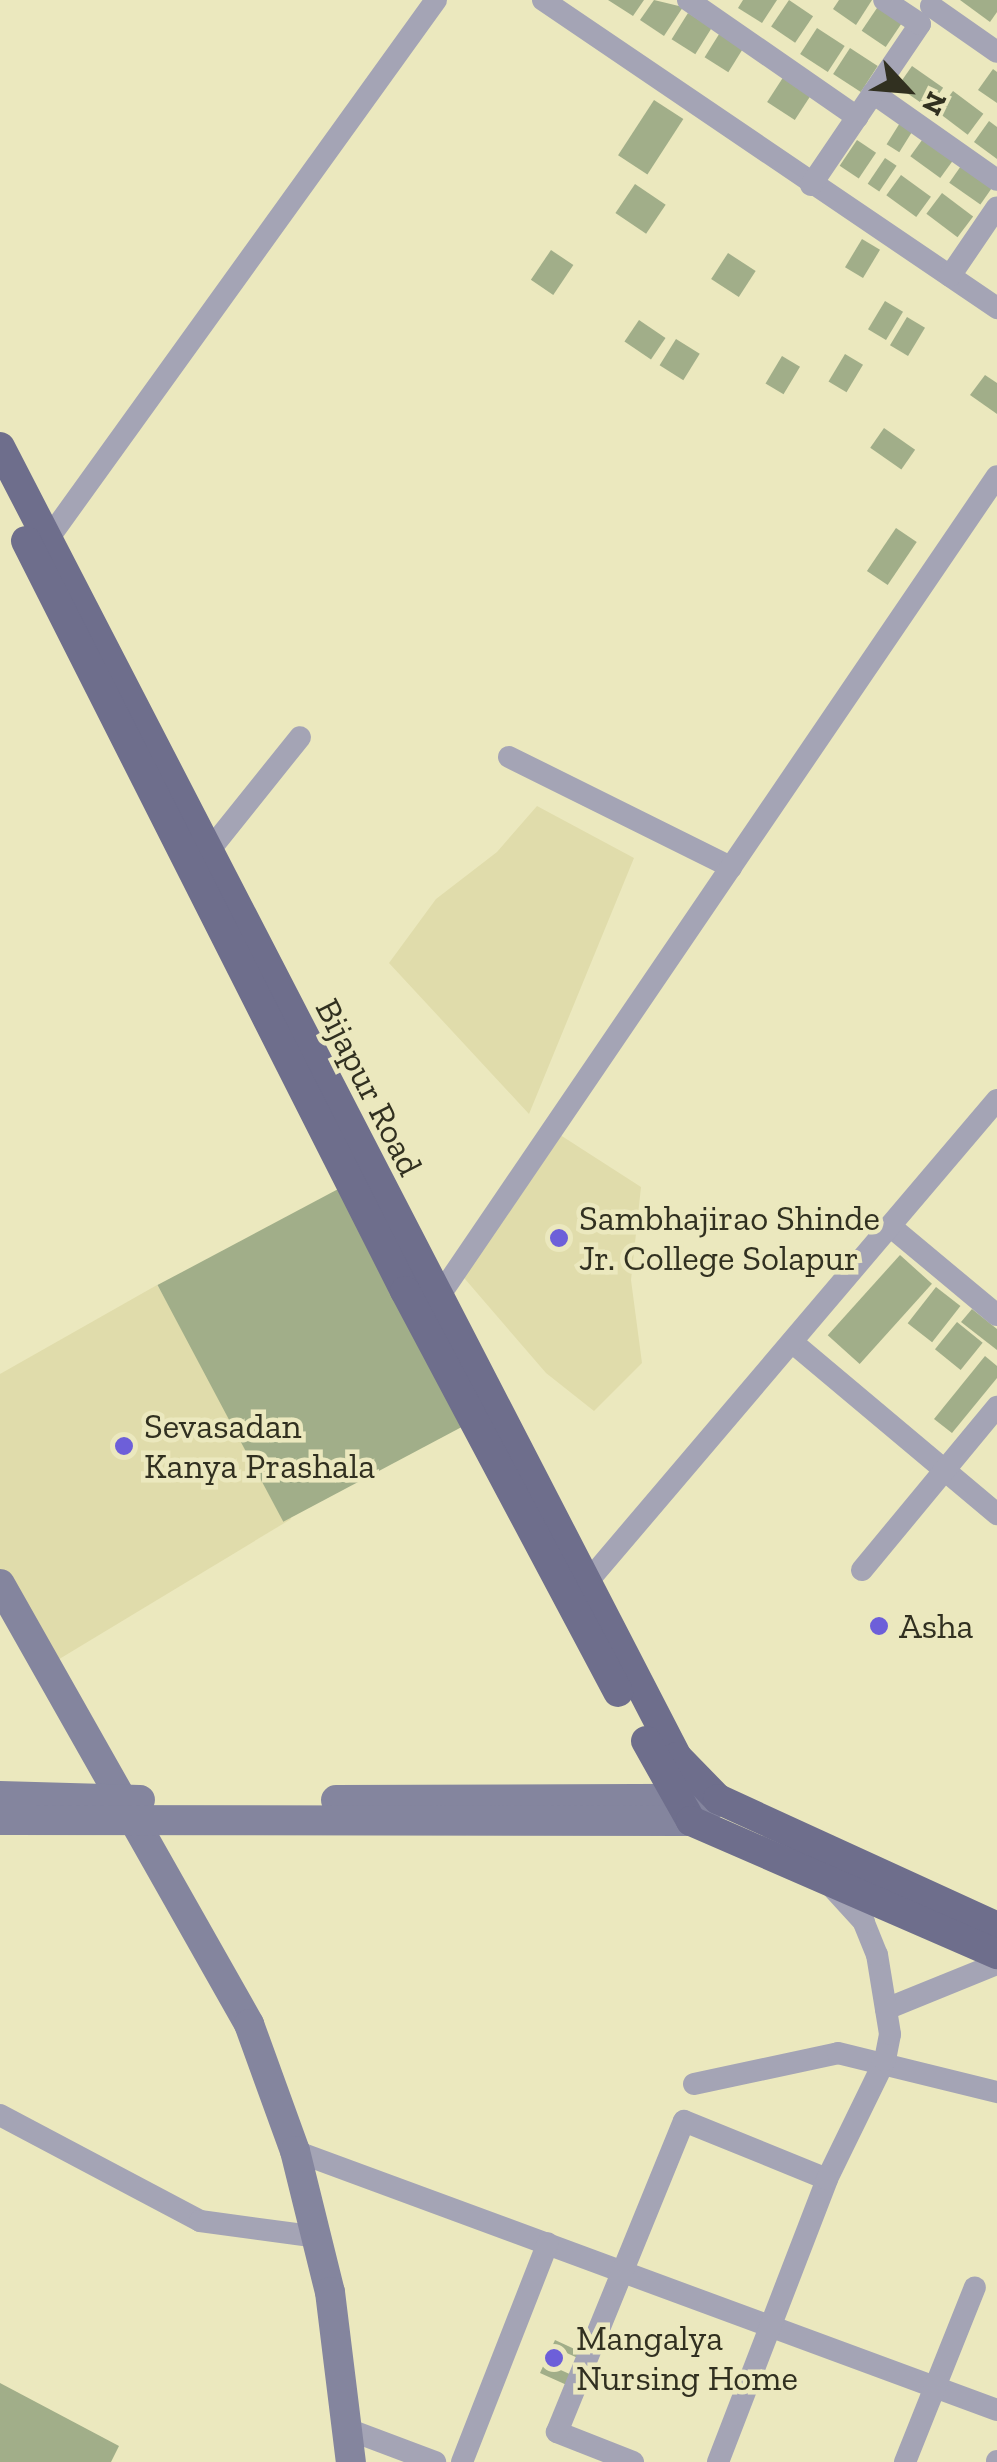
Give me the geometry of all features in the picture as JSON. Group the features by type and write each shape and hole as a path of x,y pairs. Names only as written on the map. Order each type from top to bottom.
{"main road":[{"name":"Bijapur Road","path":"0,447 208,852 428,1309 578,1594 677,1757 718,1799"},
{"path":"0,490 428,1309"},
{"path":"578,1594 684,1810 823,1878 997,1954"},
{"path":"718,1799 997,1927"}],"street":[{"path":"48,539 436,0"},
{"path":"542,0 997,308"},
{"path":"688,0 857,117"},
{"path":"884,0 929,10 997,52"},
{"path":"812,185 929,10"},
{"path":"873,92 997,180"},
{"path":"950,276 997,207"},
{"path":"428,1309 997,476"},
{"path":"208,852 300,736"},
{"path":"509,757 730,868"},
{"path":"578,1594 997,1100"},
{"path":"890,1226 997,1315"},
{"path":"792,1342 997,1514"},
{"path":"862,1570 997,1407"},
{"path":"0,1584 133,1810 249,2024 294,2151 311,2236 330,2292 351,2462"},
{"path":"0,1796 133,1810"},
{"path":"0,1820 133,1810 684,1810 718,1799"},
{"path":"718,2462 827,2179 885,2060 886,2009 864,1922 823,1878"},
{"path":"886,2009 997,1964"},
{"path":"694,2084 838,2053 885,2060 997,2092"},
{"path":"0,2115 200,2220 311,2236"},
{"path":"633,2462 557,2432 684,2122 827,2179"},
{"path":"294,2151 997,2410"},
{"path":"462,2462 548,2243"},
{"path":"905,2462 975,2286"},
{"path":"350,2430 435,2462"}],"shaded area":[{"path":"537,806 634,858 529,1114 389,963 436,899 497,852"},
{"name":"Sambhajirao Shinde Jr. College Solapur","path":"554,1131 641,1187 631,1280 642,1363 594,1411 546,1373 459,1272"},
{"name":"Sevasadan Kanya Prashala","path":"157,1285 291,1519 51,1664 0,1576 0,1374"}],"building":[{"path":"608,0 644,0 633,16"},
{"path":"654,0 683,7 664,36 640,20"},
{"path":"743,0 777,0 762,23 738,8"},
{"path":"789,0 813,16 795,43 771,27"},
{"path":"839,0 872,0 856,25 833,9"},
{"path":"960,0 997,0 997,12 990,22"},
{"path":"879,5 903,21 886,47 862,31"},
{"path":"688,13 712,28 695,54 672,39"},
{"path":"817,28 845,46 828,72 800,54"},
{"path":"721,31 745,46 728,72 705,57"},
{"path":"850,48 878,66 861,92 833,74"},
{"path":"912,66 943,88 929,108 898,86"},
{"path":"993,69 997,72 997,103 978,90"},
{"path":"784,76 812,94 795,120 767,102"},
{"path":"953,91 983,114 968,135 937,112"},
{"path":"654,100 683,119 647,174 618,155"},
{"path":"903,118 916,126 899,152 887,144"},
{"path":"989,121 997,127 997,159 974,142"},
{"path":"925,136 955,158 940,178 910,156"},
{"path":"857,140 876,153 859,179 840,166"},
{"path":"885,158 897,166 879,192 868,184"},
{"path":"963,163 994,185 980,204 949,183"},
{"path":"901,175 931,197 916,217 886,195"},
{"path":"635,184 666,205 646,234 615,213"},
{"path":"942,193 973,216 957,237 926,214"},
{"path":"862,239 880,250 863,278 845,267"},
{"path":"551,250 573,265 553,295 531,280"},
{"path":"728,253 756,271 739,297 711,279"},
{"path":"885,301 903,312 886,340 868,329"},
{"path":"907,317 925,328 908,356 890,345"},
{"path":"639,320 666,338 651,359 624,342"},
{"path":"676,339 700,354 683,380 660,365"},
{"path":"845,354 863,365 847,392 829,381"},
{"path":"782,356 800,367 784,394 766,383"},
{"path":"985,375 997,383 997,414 970,395"},
{"path":"884,428 915,450 901,469 870,448"},
{"path":"896,528 917,542 888,585 867,571"},
{"path":"342,1187 468,1424 283,1522 157,1285"},
{"path":"900,1255 932,1284 860,1364 828,1335"},
{"path":"936,1287 960,1306 932,1342 908,1323"},
{"path":"972,1309 997,1329 997,1350 961,1322"},
{"path":"957,1322 983,1343 961,1370 935,1349"},
{"path":"985,1356 997,1366 997,1378 952,1433 934,1419"},
{"path":"555,2340 581,2352 578,2358 562,2351 554,2367 574,2376 569,2386 540,2373"},
{"path":"0,2383 119,2446 111,2462 0,2462"}],"place":[{"name":"Sambhajirao Shinde Jr. College Solapur","path":"559,1238"},
{"name":"Sevasadan Kanya Prashala","path":"124,1446"},
{"name":"Asha","path":"879,1626"},
{"name":"Mangalya Nursing Home","path":"554,2358"}]}
